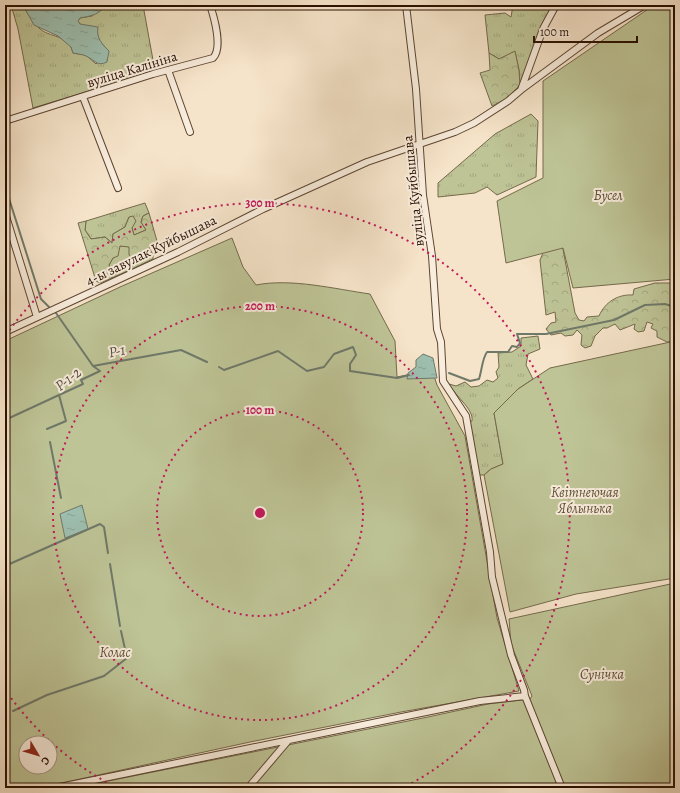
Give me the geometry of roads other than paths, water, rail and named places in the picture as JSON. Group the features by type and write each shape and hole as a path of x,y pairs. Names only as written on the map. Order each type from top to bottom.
{"street":[{"name":"вуліца Калініна","path":"5,121 168,70 209,59 216,55 218,43 210,5"},
{"name":"вуліца Куйбышава","path":"406,5 416,89 423,195 432,256 437,329 441,342 442,373 447,388 459,403 466,416 490,552 492,577 502,612 511,655 525,696"},
{"path":"521,90 543,29 556,5"},
{"name":"4-ы завулак Куйбышава","path":"5,332 178,252 264,209 367,162 455,132 474,123 508,102 521,90 598,34 644,5"},
{"path":"168,70 190,132"},
{"path":"83,97 118,188"},
{"path":"5,213 37,317"},
{"path":"56,788 265,744 288,742 480,701 525,696 562,788"},
{"path":"248,788 288,742"}],"water":[{"path":"23,5 105,5 98,13 80,18 78,21 80,24 98,27 99,38 109,51 107,62 101,64 84,55 73,53 71,47 58,36 34,25"},
{"path":"423,354 433,358 437,378 407,379 408,373 416,367 416,360"},
{"path":"82,505 88,529 65,538 60,514"}],"waterway":[{"name":"P-1","path":"5,186 41,299 49,307"},
{"path":"449,373 470,381 479,379 483,361 487,352 508,352 512,346 517,347 520,343 517,334 546,334 614,320 645,305 665,304 675,307"},
{"name":"P-1","path":"56,313 93,366 181,350 207,362"},
{"path":"219,367 224,370 278,351 307,371 324,367 334,354 353,347 356,355 350,364 350,371 397,378 409,375"},
{"name":"P-1-2","path":"47,429 66,421 59,395 83,384 81,380 100,371 93,366"},
{"path":"5,420 59,395"},
{"name":"P-1-2","path":"50,442 61,498"},
{"name":"P-1-2","path":"5,566 100,524 104,527 108,553"},
{"path":"110,564 120,626"},
{"path":"13,711 47,695 104,676 127,658 121,631"}],"park label":[{"name":"Бусел","path":"608,195"},
{"name":"Квітнеючая Яблынька","path":"585,500"},
{"name":"Колас","path":"115,652"},
{"name":"Сунічка","path":"602,674"}]}
